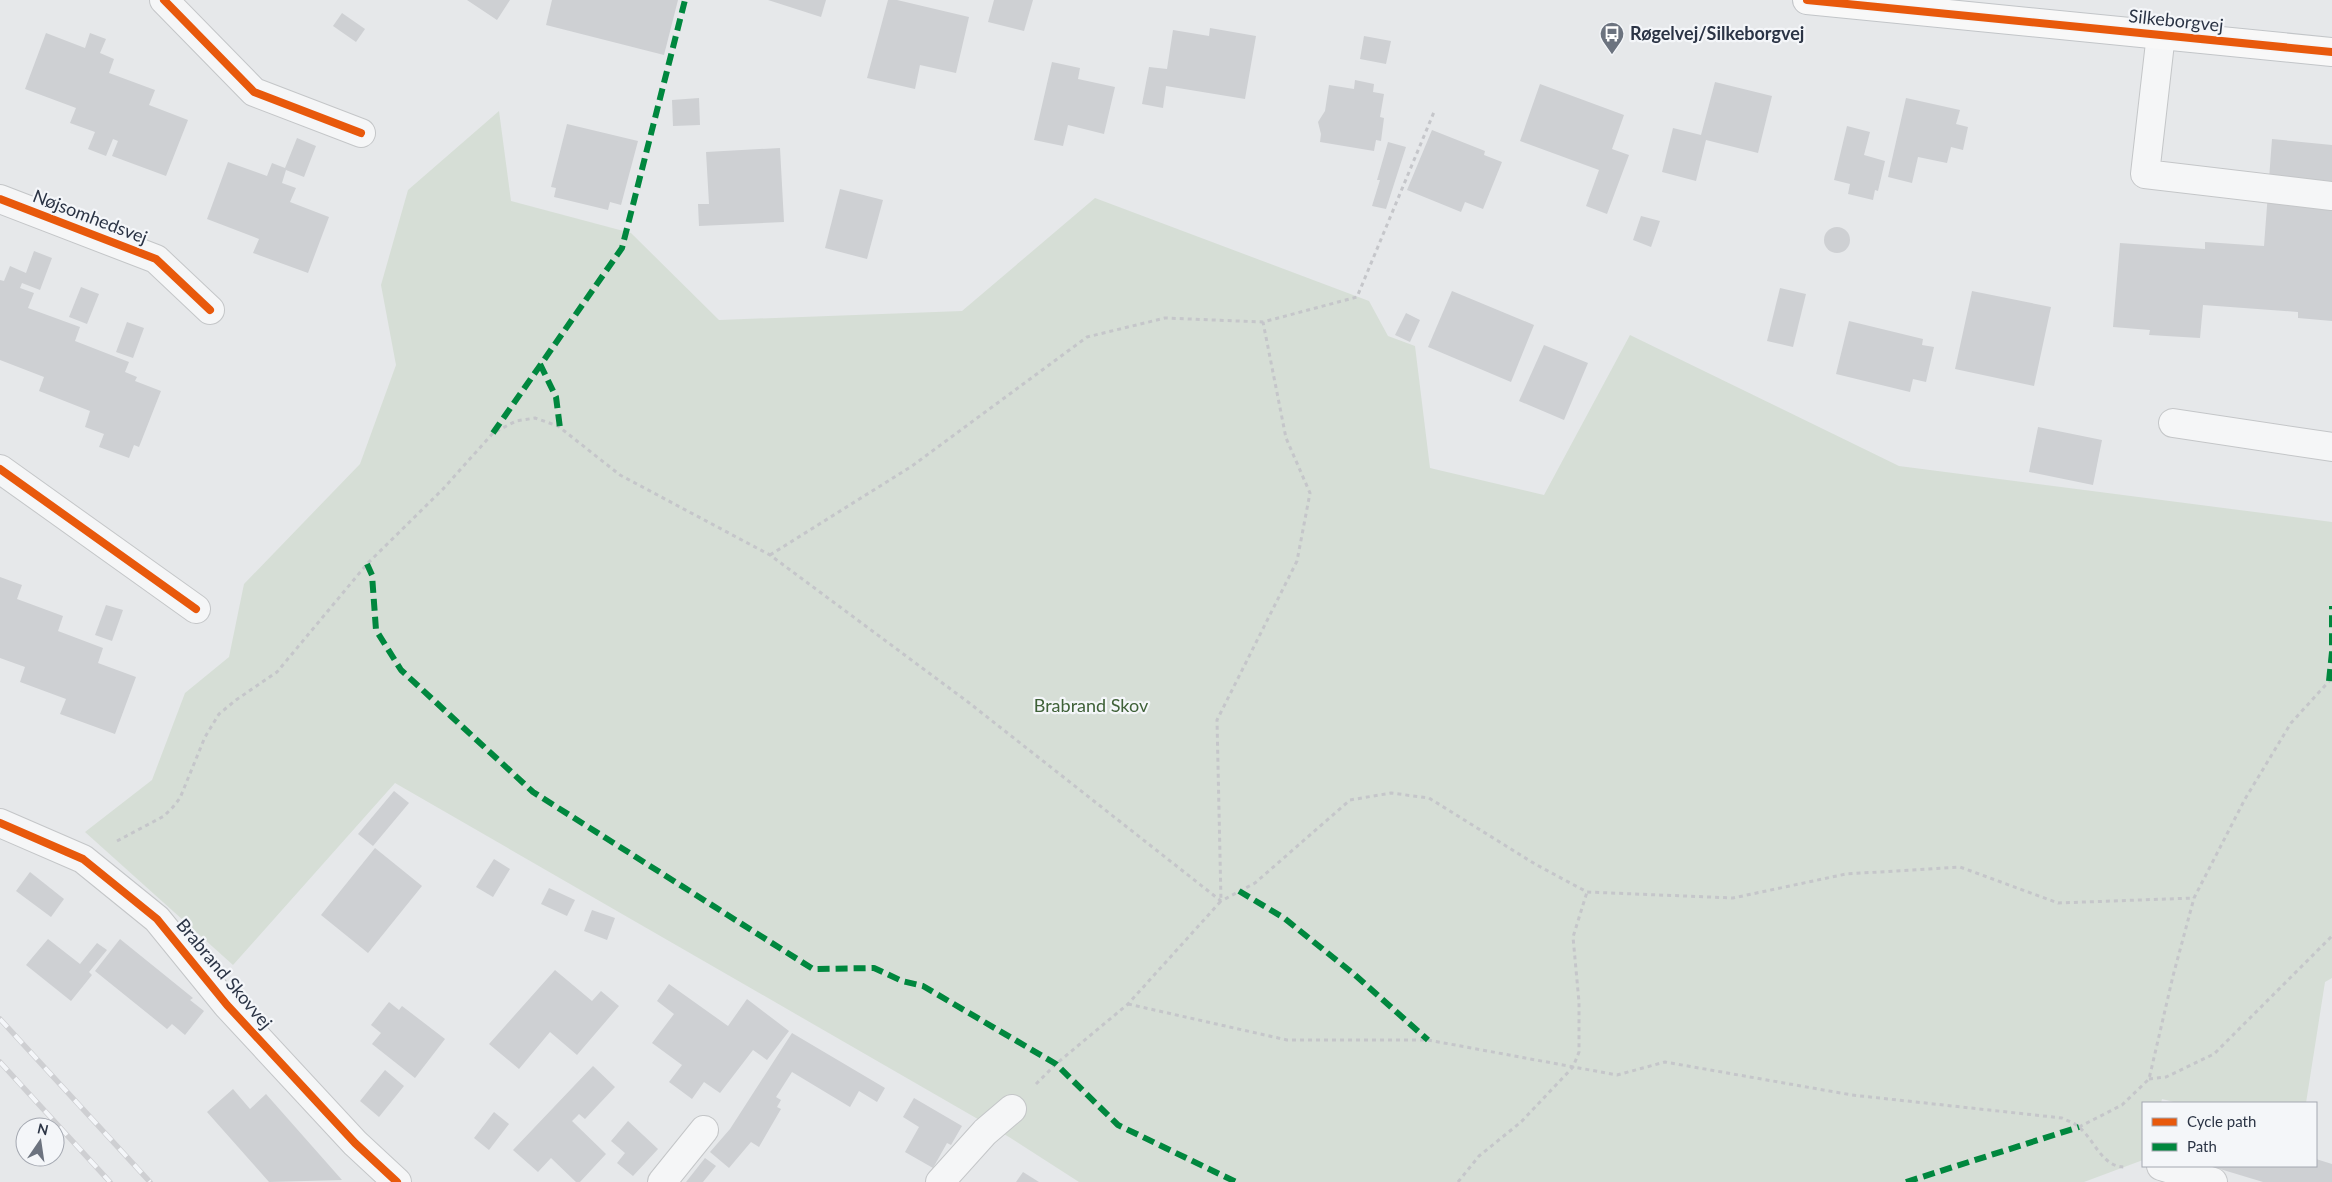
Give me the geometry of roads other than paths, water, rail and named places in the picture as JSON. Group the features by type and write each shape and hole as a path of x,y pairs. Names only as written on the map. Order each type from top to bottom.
{"main road":[{"name":"Silkeborgvej","path":"1807,0 2332,52"}],"street":[{"path":"164,0 254,92 361,133"},
{"path":"2161,34 2145,174 2332,196"},
{"name":"Nøjsomhedsvej","path":"0,199 156,259 210,310"},
{"path":"2173,423 2332,447"},
{"path":"0,469 196,609"},
{"name":"Brabrand Skovvej","path":"0,823 83,859 157,919 228,1005 356,1143 397,1182"},
{"path":"940,1182 985,1132 1012,1109"},
{"path":"662,1182 704,1130"},
{"path":"2165,1167 2213,1182"}],"railway":[{"path":"0,1019 150,1182"},
{"path":"0,1062 110,1182"}],"place":[{"name":"Røgelvej/Silkeborgvej","path":"1612,55"}],"park label":[{"name":"Brabrand Skov","path":"1091,706"}]}
